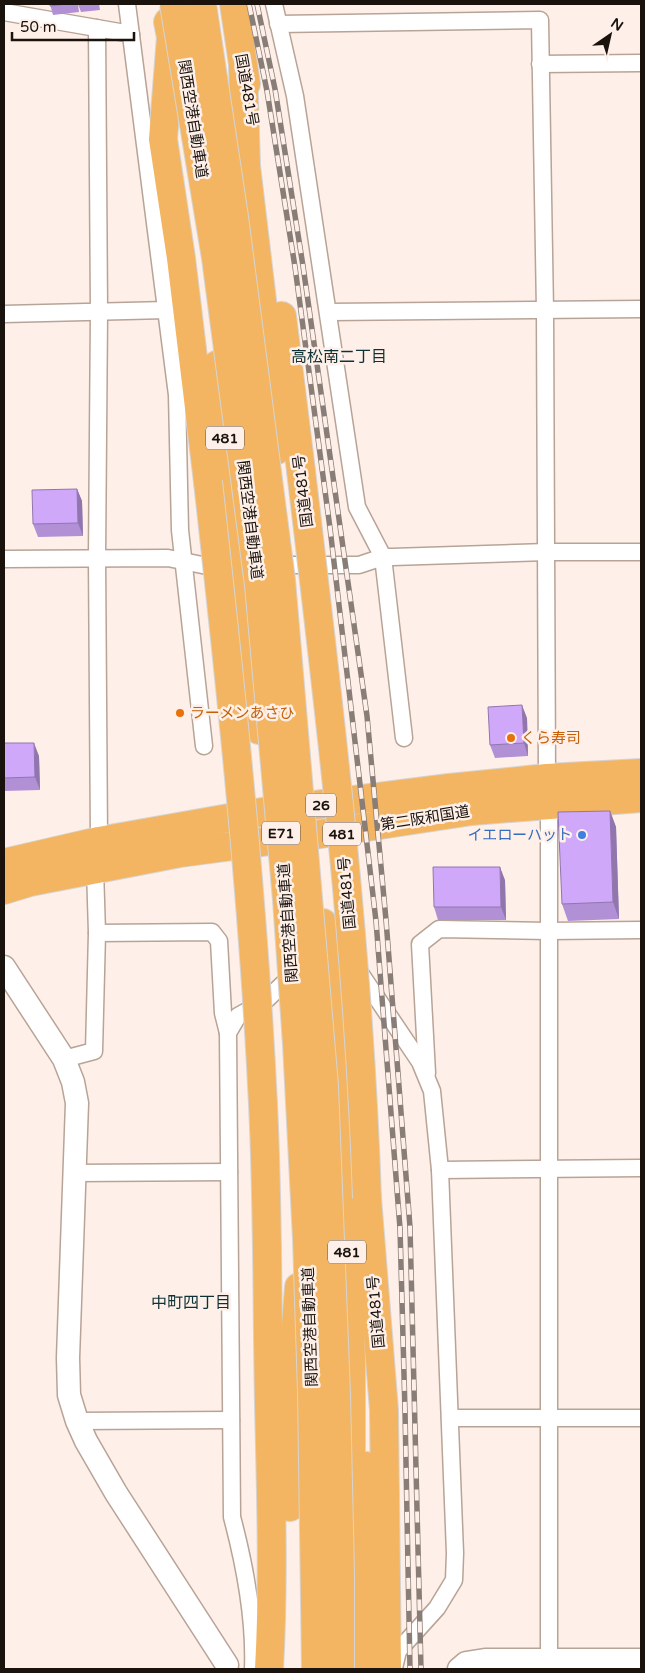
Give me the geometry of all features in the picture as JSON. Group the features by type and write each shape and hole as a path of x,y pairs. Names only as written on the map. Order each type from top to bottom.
{"highway":[{"name":"481","path":"165,4 171,37 180,118 203,252 241,566 295,1077 307,1431 306,1669"},
{"name":"関西空港自動車道","path":"174,4 216,258 259,585 287,900 297,1044 307,1239 312,1391 316,1669"},
{"name":"関西空港自動車道","path":"202,4 234,217 281,580 324,1086 336,1395 340,1669"},
{"name":"国道481号","path":"234,4 281,302 346,869 364,1099 367,1198 358,1232 384,1410 387,1669"},
{"name":"481","path":"171,37 163,139 181,258 208,482 230,687 260,1033 267,1176 272,1618 269,1669"},
{"name":"481","path":"243,66 246,166 263,309 343,1120 358,1232 351,1359 350,1669"},
{"name":"第二阪和国道","path":"4,890 30,882 180,853 472,811 548,792 641,773"},
{"name":"第二阪和国道","path":"4,864 99,841 268,810 449,788 641,798"},
{"path":"267,1176 290,1447"},
{"path":"358,1232 366,1406 366,1669"},
{"path":"287,1669 293,1361 302,1254"}],"street":[{"path":"127,4 177,395 180,530 204,746"},
{"path":"274,4 295,96 357,507 383,557 404,738"},
{"path":"4,12 131,34"},
{"path":"278,24 541,12 540,64 545,311 544,428 547,552 549,1665"},
{"path":"96,28 99,312 97,558 99,841"},
{"path":"540,64 641,63"},
{"path":"4,314 167,310"},
{"path":"329,312 641,310"},
{"path":"4,559 168,558 206,566 359,565 383,557 547,552 641,552"},
{"path":"64,1059 94,1051 97,933 96,869"},
{"path":"322,912 420,1062 432,1091 440,1170 455,1553 454,1580 437,1608 398,1651 394,1669"},
{"path":"428,1080 420,944 439,929 641,930"},
{"path":"97,933 212,932 220,941 224,1013 228,1033 232,1517 243,1560 254,1647 253,1669"},
{"path":"4,967 64,1059 73,1082 76,1103 68,1358 69,1395 77,1421 86,1441 116,1493 227,1665"},
{"path":"228,1033 238,1016 265,1000 284,983"},
{"path":"440,1170 641,1168"},
{"path":"74,1173 229,1172"},
{"path":"450,1418 641,1418"},
{"path":"77,1421 231,1420"},
{"path":"459,1669 466,1663 485,1660 549,1665 641,1660"}],"building":[{"path":"50,4 68,4 50,6"},
{"path":"77,489 78,523 33,524 32,490"},
{"path":"522,705 524,743 490,745 488,707"},
{"path":"4,743 34,743 35,777 4,778"},
{"path":"610,811 613,902 562,904 558,812"},
{"path":"433,867 500,867 501,907 434,907"}],"railway":[{"path":"249,4 267,91 295,267 330,528 376,921 400,1228 410,1669"},
{"path":"257,4 275,89 303,266 367,716 386,920 410,1227 421,1669"}],"place":[{"name":"ラーメンあさひ","path":"180,713"},
{"name":"くら寿司","path":"511,738"},
{"name":"イエローハット","path":"582,835"}],"district":[{"name":"高松南二丁目","path":"339,356"},
{"name":"中町四丁目","path":"191,1302"}]}
